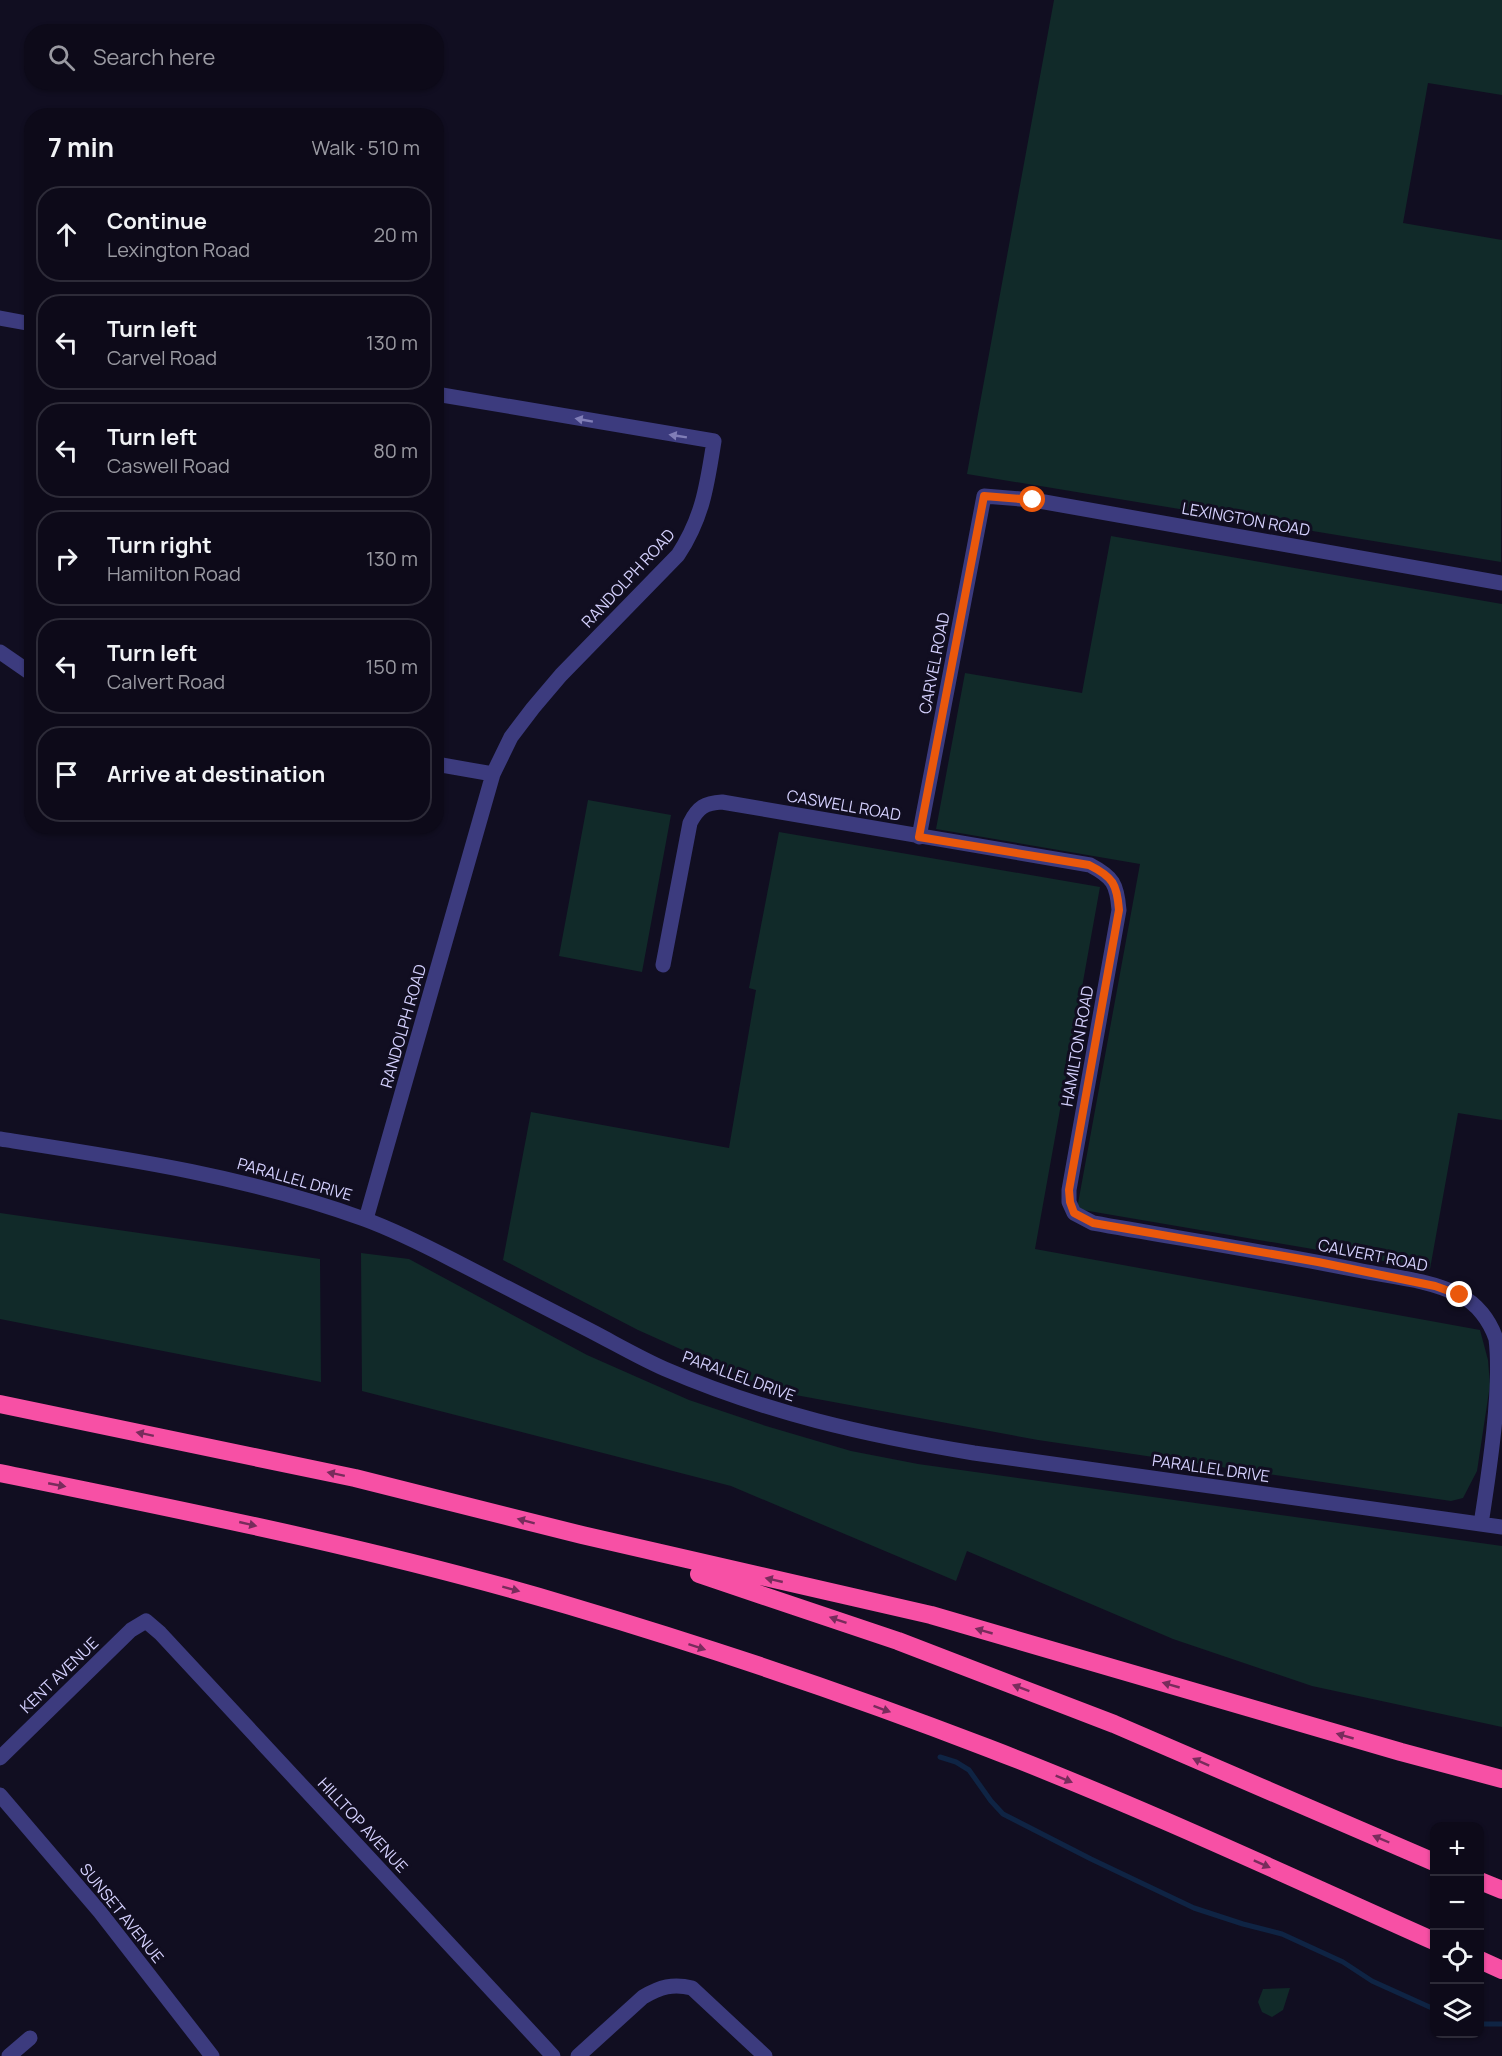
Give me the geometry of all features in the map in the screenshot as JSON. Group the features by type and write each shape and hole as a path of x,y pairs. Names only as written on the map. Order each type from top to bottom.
{"highway":[{"path":"0,1404 354,1478 582,1535 931,1615 1401,1752 1502,1779"},
{"path":"0,1473 205,1515 454,1574 570,1606 776,1672 989,1748 1166,1822 1430,1939"},
{"path":"582,1535 793,1604 1114,1724 1430,1860"},
{"path":"1401,1752 1502,1785"},
{"path":"1484,1883 1502,1890"},
{"path":"1484,1962 1502,1970"}],"street":[{"path":"0,318 24,322"},
{"name":"RANDOLPH ROAD","path":"366,1219 493,774 511,737 533,708 561,675 678,555 691,536 701,511 714,441 444,395"},
{"name":"LEXINGTON ROAD","path":"984,496 1033,500 1502,583"},
{"name":"CARVEL ROAD","path":"919,837 984,496"},
{"path":"0,652 24,668"},
{"path":"444,765 493,774"},
{"name":"CASWELL ROAD","path":"663,965 690,823 695,812 703,805 722,802 1089,865 1105,873 1115,884"},
{"name":"HAMILTON ROAD","path":"1074,1213 1069,1190 1119,910 1115,884"},
{"name":"PARALLEL DRIVE","path":"0,1139 143,1161 224,1178 297,1196 366,1219 435,1251 664,1368 747,1401 814,1421 892,1440 974,1454 1502,1527"},
{"name":"CALVERT ROAD","path":"1074,1213 1093,1223 1318,1262 1435,1286 1460,1295 1476,1307 1487,1319 1496,1339 1502,1383 1500,1418 1481,1524"},
{"name":"KENT AVENUE","path":"0,1758 131,1630 146,1621"},
{"name":"HILLTOP AVENUE","path":"146,1621 160,1632 553,2056"},
{"name":"SUNSET AVENUE","path":"0,1795 100,1912 212,2056"},
{"path":"578,2056 643,1997 668,1985 692,1988 765,2056"},
{"path":"9,2056 30,2038"}],"green space":[{"path":"1054,0 1502,0 1502,95 1428,83 1403,223 1502,240 1501,562 967,474"},
{"path":"1111,536 1502,604 1502,1120 1458,1113 1430,1269 1077,1209 1140,864 936,829 965,673 1082,693"},
{"path":"588,800 671,815 642,972 559,956"},
{"path":"779,832 1100,887 1035,1249 1480,1330 1488,1360 1490,1385 1477,1471 1463,1498 1451,1501 1038,1440 774,1391 638,1330 503,1260 531,1112 729,1148 756,990 749,988"},
{"path":"0,1213 320,1259 321,1382 0,1319"},
{"path":"361,1253 409,1259 587,1355 689,1400 851,1451 918,1464 1502,1546 1502,1727 1312,1686 1173,1639 967,1551 956,1581 731,1486 362,1391"},
{"path":"1290,1988 1283,2010 1272,2017 1262,2012 1258,2002 1263,1989"}],"waterway":[{"path":"940,1757 956,1762 969,1770 1003,1814 1091,1859 1194,1908 1282,1934 1343,1962 1372,1981 1430,2007"},
{"path":"1484,2024 1502,2024"}],"route":[{"path":"1033,500 984,496 919,837 1089,865 1105,873 1115,884 1119,910 1069,1190 1074,1213 1093,1223 1318,1262 1435,1286 1460,1295"}]}
